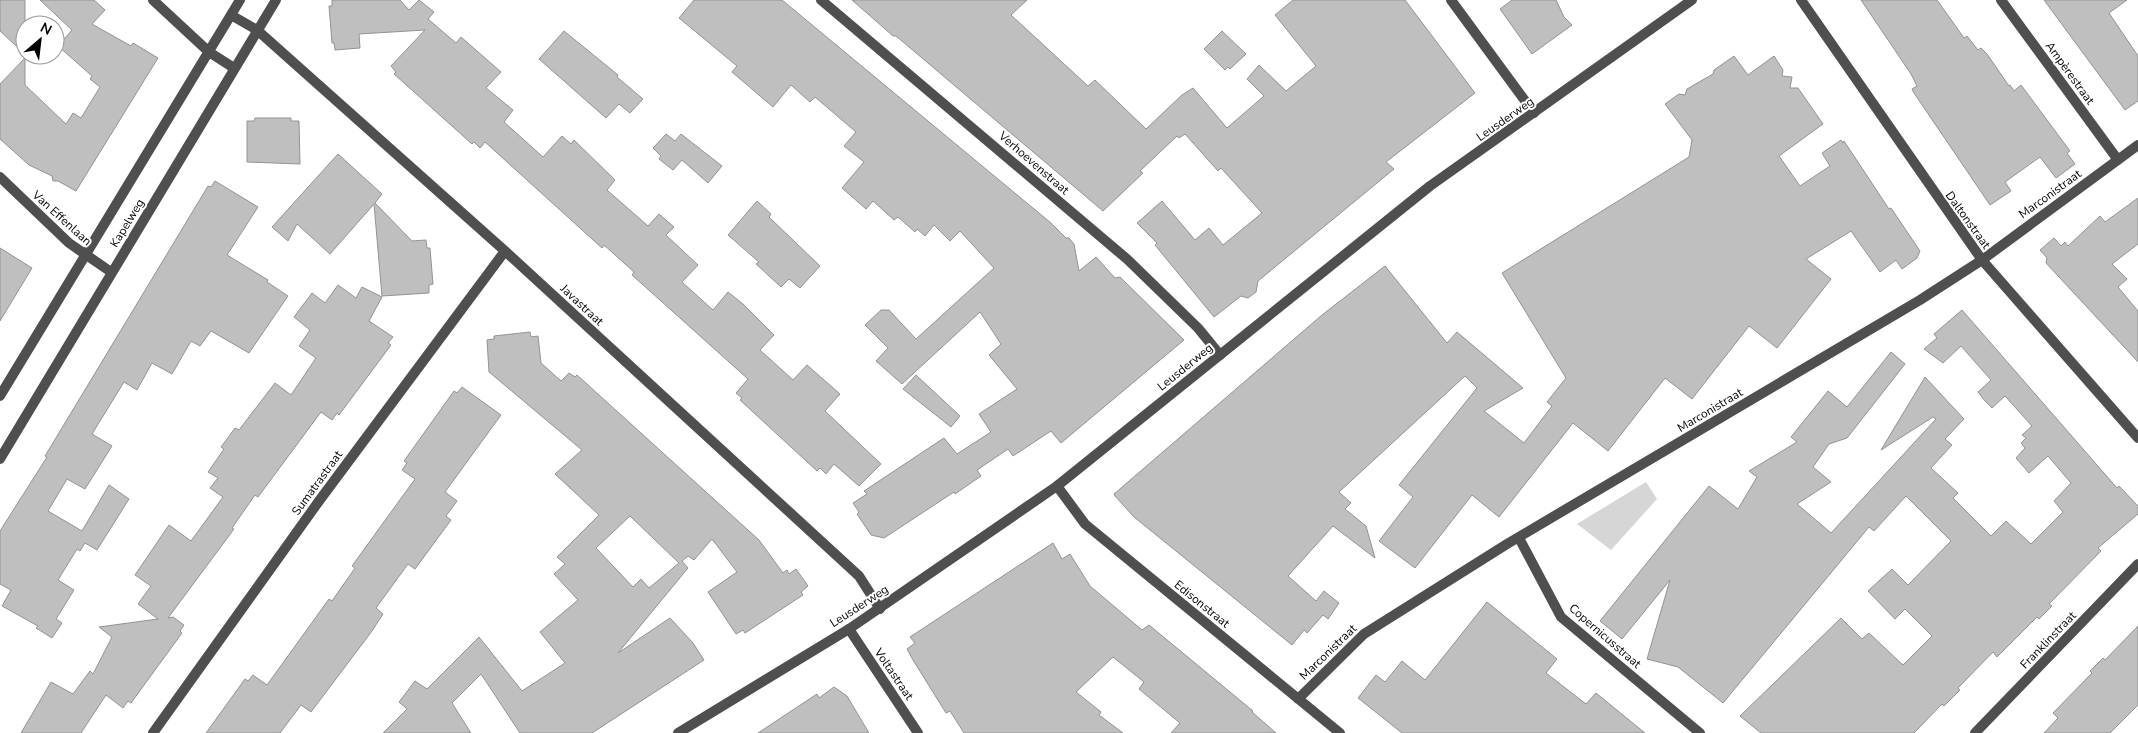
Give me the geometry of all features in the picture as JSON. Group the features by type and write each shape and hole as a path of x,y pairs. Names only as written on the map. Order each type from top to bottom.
{"street":[{"path":"153,0 209,52 234,68"},
{"name":"Kapelweg","path":"0,396 240,0"},
{"name":"Kapelweg","path":"0,459 276,0"},
{"name":"Verhoevenstraat","path":"821,0 1127,259 1198,328 1220,355"},
{"path":"1451,0 1534,113"},
{"name":"Leusderweg","path":"678,733 880,609 1056,486 1430,186 1692,0"},
{"name":"Daltonstraat","path":"1801,0 1982,260 2138,438"},
{"name":"Ampèrestraat","path":"2001,0 2118,160"},
{"name":"Javastraat","path":"231,15 257,30 505,251 859,576 880,609"},
{"name":"Marconistraat","path":"1298,699 1364,634 1518,538 1912,305 1982,260 2138,145"},
{"name":"Van Effenlaan","path":"0,177 84,255 112,272"},
{"name":"Sumatrastraat","path":"153,733 319,501 505,251"},
{"name":"Edisonstraat","path":"1056,486 1085,524 1340,733"},
{"name":"Copernicusstraat","path":"1518,538 1561,617 1700,733"},
{"name":"Franklinstraat","path":"1975,733 2138,564"},
{"name":"Voltastraat","path":"849,629 918,733"}],"shaded area":[{"path":"1646,482 1657,499 1611,550 1577,524"}],"building":[{"path":"0,0 25,0 25,15 15,15 15,45 0,31"},
{"path":"40,0 94,0 105,10 92,24 131,46 133,43 158,58 76,191 58,181 53,181 52,176 29,165 0,139 0,84 18,65 25,65 25,85 66,124 73,113 81,118 100,87 90,79 92,76 65,52 65,38 72,30 65,23 65,15 56,15"},
{"path":"332,0 400,0 409,10 419,0 434,12 428,19 456,43 461,37 501,72 486,88 513,110 504,122 543,157 562,136 571,144 574,140 615,180 607,190 648,226 659,214 674,227 666,235 698,265 682,282 713,310 728,292 743,304 774,335 760,350 793,380 807,365 840,394 825,411 881,464 859,486 834,464 826,474 820,468 817,471 740,400 742,398 736,393 748,379 632,275 634,272 604,245 602,248 485,142 480,148 474,142 472,144 394,74 396,72 391,66 425,30 359,34 360,48 335,50 334,43 332,43 329,6 332,6"},
{"path":"694,0 782,0 1051,223 1066,238 1069,238 1074,244 1079,271 1096,257 1115,278 1120,277 1184,340 1061,443 1051,431 1013,456 1008,449 977,470 981,476 955,494 954,492 884,538 871,535 857,514 859,512 853,503 867,494 864,491 944,438 957,454 991,432 979,414 1017,389 989,355 1001,344 980,312 902,384 876,361 888,348 865,325 881,310 889,310 916,339 994,268 960,231 950,241 934,225 925,236 917,229 915,232 898,217 894,220 873,201 866,209 842,188 864,162 844,146 856,132 815,97 810,102 791,85 773,107 732,72 737,66 679,18"},
{"path":"852,0 1027,0 1011,15 1088,86 1095,80 1146,129 1182,95 1193,88 1227,128 1264,96 1247,79 1259,65 1286,91 1316,66 1275,15 1293,0 1405,0 1475,93 1386,162 1394,169 1258,281 1256,292 1248,298 1241,296 1214,317 1155,245 1157,243 1137,223 1162,201 1195,240 1209,228 1223,245 1262,213 1221,168 1218,171 1185,134 1179,138 1177,136 1140,171 1143,173 1103,211"},
{"path":"1512,0 1556,0 1564,17 1572,25 1532,54 1500,9"},
{"path":"1861,0 1937,0 1964,38 1967,36 1978,50 1981,48 1987,54 2009,86 2014,91 2021,85 2070,151 2067,153 2075,164 2056,178 2040,157 2005,182 2011,191 1990,205 1914,93 1912,89 1917,86 1911,74"},
{"path":"2044,0 2127,0 2109,13 2138,56 2138,101 2125,110"},
{"path":"564,31 618,75 617,77 643,99 630,113 619,104 606,118 539,59"},
{"path":"1222,31 1246,54 1230,69 1228,67 1225,70 1204,49"},
{"path":"1734,56 1748,75 1774,56 1783,70 1782,76 1792,77 1790,88 1798,88 1823,124 1779,156 1800,186 1830,166 1822,153 1841,140 1843,143 1844,141 1889,209 1891,208 1920,251 1917,258 1902,269 1896,260 1880,272 1851,231 1806,259 1831,279 1777,348 1749,326 1692,399 1665,378 1608,451 1573,423 1499,517 1472,495 1415,568 1379,541 1413,497 1399,485 1477,388 1465,376 1339,492 1351,503 1345,509 1366,526 1375,558 1333,526 1288,576 1316,601 1324,591 1339,603 1328,619 1323,615 1307,633 1304,630 1292,645 1134,517 1115,496 1114,494 1322,315 1385,266 1447,343 1457,332 1523,388 1484,411 1524,443 1552,406 1547,402 1566,378 1502,273 1689,157 1692,140 1665,104 1679,94 1685,95 1687,89 1713,74 1714,70"},
{"path":"255,118 291,118 291,121 299,121 300,164 247,162 247,121 254,121"},
{"path":"666,134 675,141 681,134 722,166 708,183 682,160 673,170 659,159 661,156 653,148"},
{"path":"338,154 382,194 375,203 412,241 426,240 427,248 430,248 433,284 429,285 429,293 382,296 374,204 330,254 297,224 288,241 272,227"},
{"path":"215,181 258,207 227,255 268,280 267,282 288,296 249,353 211,331 200,346 191,341 172,374 152,363 137,390 124,382 92,434 112,446 85,489 67,479 48,511 82,531 109,485 129,499 97,550 85,543 80,551 77,549 58,580 74,590 56,619 62,623 52,638 36,628 38,626 2,606 11,590 0,584 0,531 47,457 45,456 208,186 211,187"},
{"path":"2138,198 2138,244 2112,264 2127,279 2118,287 2138,311 2138,362 2046,263 2047,258 2040,250 2054,238 2061,246 2065,242 2068,246 2100,216 2105,222"},
{"path":"757,201 771,214 769,217 820,266 800,288 789,279 781,287 756,264 759,262 728,235"},
{"path":"0,248 32,268 0,321"},
{"path":"338,285 356,298 362,287 382,297 369,321 393,337 388,343 391,345 339,415 337,413 332,420 321,412 258,497 255,495 232,528 234,529 168,618 173,617 184,625 180,631 182,633 131,703 128,701 123,708 106,695 81,733 21,733 51,682 73,694 90,671 93,674 112,637 99,627 158,619 138,604 151,586 135,575 169,525 191,541 223,497 210,488 218,478 208,472 224,449 221,447 235,428 239,430 275,383 291,395 316,358 299,346 310,330 294,317 312,293 325,303"},
{"path":"1962,310 2117,488 2119,486 2138,506 2138,514 2098,548 2101,551 2049,604 2052,606 2039,619 2037,617 1997,657 1993,652 1958,688 1960,690 1944,706 1942,704 1914,733 1761,733 1740,716 1841,618 1862,639 1869,633 1903,665 1932,636 1905,609 1895,619 1868,591 1892,569 1908,585 1951,541 1906,496 1874,531 1869,527 1723,703 1678,667 1647,659 1670,580 1622,639 1600,621 1709,486 1738,509 1757,477 1749,471 1797,442 1791,437 1828,391 1847,407 1891,352 1905,364 1847,438 1829,444 1813,467 1831,482 1797,504 1831,533 1936,419 1933,417 1881,450 1925,377 1964,419 1945,439 1952,445 1931,468 1958,493 1953,498 1991,536 2006,521 2031,544 2063,512 2054,501 2071,483 2048,456 2029,473 2016,458 2025,448 2021,443 2026,438 2022,435 2032,426 2005,396 1992,408 1985,401 1978,392 1991,380 1961,346 1943,363 1924,349 1937,338 1934,334"},
{"path":"530,332 531,337 538,336 541,363 561,381 569,373 575,377 577,375 759,540 783,573 787,570 789,574 796,569 808,586 801,592 803,595 745,633 743,630 736,634 708,592 737,572 712,539 694,560 688,556 682,561 688,568 618,653 670,618 693,643 704,660 592,733 520,733 481,674 452,703 471,733 383,733 407,709 399,702 415,681 427,689 479,637 522,691 565,663 540,632 578,600 554,574 565,564 557,557 599,515 555,474 582,450 489,372 487,340 494,339 494,336","holes":["630,516 679,563 649,588 641,579 633,587 596,548"]},
{"path":"916,375 960,416 951,427 903,389"},
{"path":"462,387 501,415 445,492 457,501 446,516 451,520 415,569 408,564 376,608 383,614 372,631 311,712 301,705 280,733 206,733 245,679 248,681 253,675 267,685 329,599 332,601 355,568 352,566 415,479 402,470 407,463 404,461 454,391 457,393"},
{"path":"1053,543 1062,559 1070,554 1090,586 1142,630 1149,625 1253,711 1276,733 1171,733 1180,723 1139,689 1144,682 1113,657 1076,692 1101,712 1099,715 1123,733 964,733 950,711 946,713 913,660 907,649 915,643 910,637"},
{"path":"1487,602 1557,659 1546,673 1586,704 1596,693 1645,733 1402,733 1358,698 1376,675 1385,682 1402,661 1425,680"},
{"path":"2138,626 2138,705 2110,733 2044,733 2058,718 2053,713 2092,673 2090,671 2103,658 2105,660"},
{"path":"834,687 847,696 869,733 758,733 817,694 819,698"}]}
